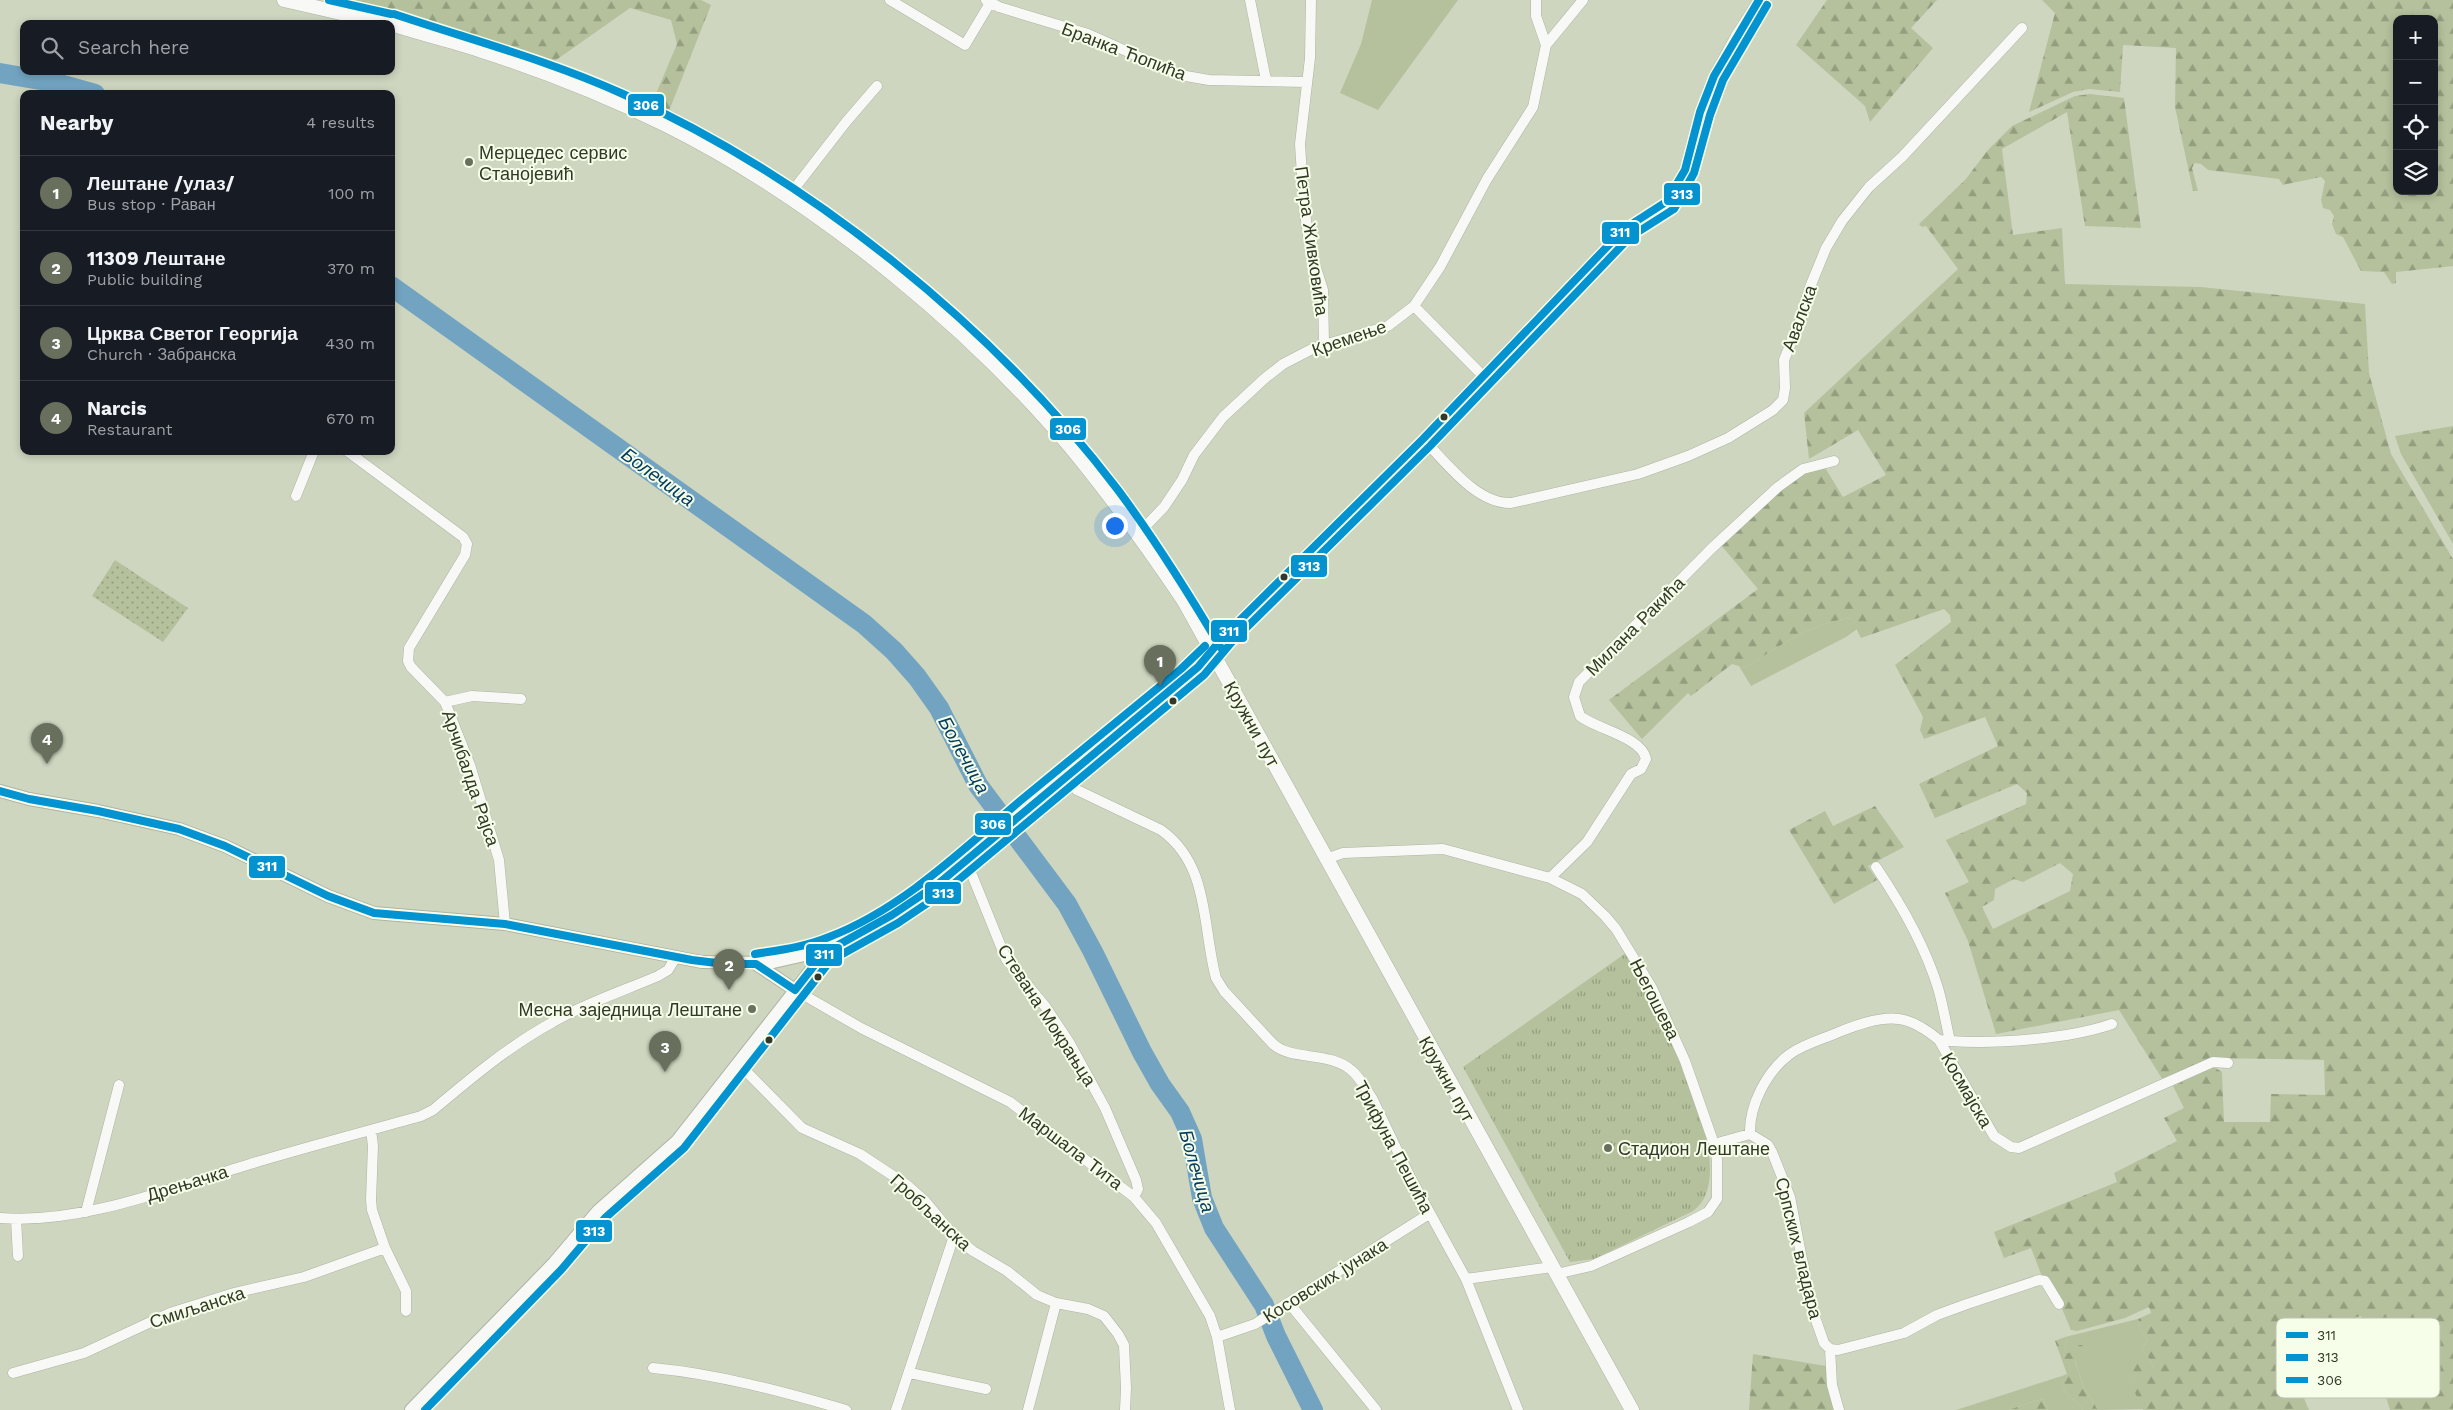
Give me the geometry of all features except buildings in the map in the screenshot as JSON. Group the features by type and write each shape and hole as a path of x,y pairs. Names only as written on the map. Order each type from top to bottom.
{"main road":[{"name":"Кружни пут","path":"284,0 372,20"},
{"name":"Кружни пут","path":"395,25 498,56 599,95 702,144 816,216 873,260 966,339 1057,433 1138,534 1184,601 1632,1410"}],"street":[{"path":"890,0 965,45 988,2"},
{"path":"1250,0 1266,80 1307,82"},
{"name":"Петра Живковића","path":"1311,0 1307,82 1300,144 1304,206 1310,248 1323,290 1324,344"},
{"name":"Кремење","path":"1138,534 1164,507 1182,480 1194,455 1230,409 1283,364 1324,344 1388,326 1414,306 1440,267 1487,179 1534,107 1546,45 1536,16 1536,0"},
{"path":"1546,45 1583,0"},
{"path":"411,1410 554,1263 598,1211 677,1141 820,958 831,949 892,915 938,884 1188,676 1212,653 1224,636 1423,440 1624,229 1666,202 1685,170 1700,112 1714,76 1736,34 1759,0"},
{"name":"Бранка Ћопића","path":"988,2 1088,34 1180,75 1209,80 1266,80"},
{"name":"Авалска","path":"1423,440 1479,492 1496,502 1516,502 1638,474 1728,438 1773,410 1783,400 1785,388 1784,360 1800,320 1810,287 1826,248 1842,222 1869,187 1902,157 2022,28"},
{"path":"787,198 846,122 877,86"},
{"path":"1414,306 1484,377"},
{"path":"296,496 312,455"},
{"name":"Арчибалда Рајса","path":"352,455 463,537 467,544 465,555 408,653 408,661 416,674 445,702 458,732 499,860 505,924"},
{"name":"Милана Ракића","path":"1550,878 1587,842 1631,774 1641,768 1646,759 1642,749 1580,716 1574,697 1579,682 1712,548 1778,488 1803,469 1834,461"},
{"path":"445,702 472,696 521,699"},
{"name":"Трифуна Пешића","path":"1066,778 1077,790 1124,811 1171,837 1185,855 1200,884 1213,964 1220,984 1277,1048 1333,1060 1355,1074 1372,1098 1429,1214 1466,1279 1518,1410"},
{"path":"0,791 28,799 98,811 179,829 226,846 328,896 374,913 505,924 702,962 756,964 784,961 831,949"},
{"name":"Његошева","path":"1326,859 1343,853 1443,849 1550,878 1582,894 1616,929 1629,948 1669,1023 1714,1144 1717,1160 1716,1199 1714,1206 1708,1212 1598,1263 1554,1271 1466,1279"},
{"name":"Стевана Мокрањца","path":"966,860 1006,959 1045,1006 1069,1042 1105,1108 1136,1180 1138,1190 1134,1196"},
{"path":"1876,867 1891,889 1918,940 1938,988 1950,1041"},
{"name":"Дрењачка","path":"0,1218 16,1219 86,1212 312,1145 426,1114 501,1054 528,1037 554,1021 658,976 668,970 676,957"},
{"path":"756,964 795,990"},
{"name":"Маршала Тита","path":"795,990 861,1028 1010,1102 1134,1196 1151,1216 1210,1316 1217,1337 1230,1410"},
{"name":"Космајска","path":"1750,1134 1750,1125 1759,1093 1782,1062 1802,1048 1853,1026 1887,1019 1910,1022 1928,1031 1939,1040 1994,1136 2011,1147 2019,1148 2213,1062 2228,1064"},
{"path":"1939,1040 1979,1043 2028,1039 2084,1032 2112,1024"},
{"name":"Гробљанска","path":"738,1063 807,1132 860,1154 907,1185 925,1201 954,1236 973,1251 1007,1271 1037,1295 1056,1303 1096,1312 1104,1316 1118,1334 1125,1351 1125,1410"},
{"path":"86,1212 119,1085"},
{"path":"371,1130 373,1146 371,1200 378,1232 404,1285 406,1311"},
{"path":"1714,1144 1750,1134"},
{"name":"Српских владара","path":"1750,1134 1768,1145 1790,1197 1811,1306 1824,1343 1830,1349 1832,1385 1838,1410"},
{"name":"Косовских јунака","path":"1217,1337 1262,1320 1429,1214"},
{"path":"16,1219 18,1256"},
{"path":"896,1410 910,1374 954,1236"},
{"name":"Смиљанска","path":"13,1374 84,1353 170,1313 234,1293 304,1277 385,1248"},
{"path":"1830,1349 1838,1350 1904,1333 1937,1315 2039,1280 2045,1281 2059,1304"},
{"path":"1028,1410 1056,1303"},
{"path":"1288,1303 1376,1410"},
{"path":"653,1368 682,1371 740,1383 799,1396 846,1410"},
{"path":"910,1374 986,1389"}],"green space":[{"path":"326,0 701,0 711,5 667,116 650,108 677,44 671,20 630,8 549,65 491,43 389,11"},
{"path":"1372,0 1458,0 1378,110 1340,93 1361,44"},
{"path":"1827,0 1937,0 1911,28 1933,48 1870,122 1865,106 1796,45"},
{"path":"2042,0 2453,0 2453,266 2396,272 2396,283 2392,284 2384,272 2361,271 2343,237 2336,234 2332,224 2334,216 2330,210 2323,208 2321,200 2325,181 2321,177 2283,185 2279,179 2208,170 2201,164 2195,163 2192,168 2198,191 2193,191 2175,107 2176,48 2123,45 2120,92 2089,89 2073,92 2029,112 2055,13"},
{"path":"2090,94 2124,98 2141,228 2085,226 2067,112 2002,149 2013,235 2062,228 2065,284 2201,287 2365,304 2369,373 2391,454 2453,559 2453,1410 2390,1410 2386,1398 2440,1398 2440,1318 2362,1318 2361,1316 2354,1318 2276,1318 2276,1398 2304,1398 2309,1410 2143,1410 2128,1378 2132,1364 2138,1361 2149,1369 2153,1368 2151,1361 2142,1349 2147,1339 2141,1331 2138,1319 2151,1313 2149,1307 2125,1318 2077,1331 2071,1330 2060,1304 2043,1279 2031,1248 2004,1258 1994,1232 2117,1182 2114,1173 2177,1141 2164,1118 2184,1108 2173,1086 2214,1067 2222,1072 2224,1122 2270,1122 2271,1094 2325,1095 2324,1060 2213,1058 2163,1080 2119,1010 1996,1034 1968,941 1945,893 1969,882 1946,840 2026,804 2027,793 2017,784 1935,818 1919,784 1998,746 1985,717 1924,739 1920,730 1923,717 1895,665 1951,622 1950,615 1944,609 1861,638 1851,618 1837,620 1809,630 1782,644 1745,668 1732,664 1691,696 1688,693 1642,739 1609,700 1758,589 1720,544 1797,476 1824,466 1843,497 1886,475 1858,430 1809,459 1804,413 1958,269 1926,226 1922,227 1919,224 1965,180 1988,150 2012,126 2075,96","holes":["2060,863 2073,874 2070,891 1993,929 1982,907 1994,900 1995,889 2014,879 2023,882"]},
{"path":"2453,426 2453,544 2401,454 2395,436"},
{"path":"115,560 188,608 163,642 92,596"},
{"path":"1851,618 1857,629 1846,637 1751,686 1739,666 1745,668 1782,644 1809,630 1837,620"},
{"path":"1875,806 1904,847 1868,866 1877,880 1834,904 1789,830 1825,811 1833,826"},
{"path":"1626,953 1655,1007 1690,1084 1703,1124 1710,1160 1707,1190 1693,1211 1594,1259 1570,1262 1463,1067"},
{"path":"2138,1319 2141,1331 2147,1339 2142,1349 2151,1361 2153,1368 2128,1378 2144,1409 2098,1410 2084,1388 2075,1360 2066,1352 2064,1347 2067,1342 2065,1337"},
{"path":"2065,1337 2067,1342 2064,1347 2066,1352 2069,1353 2077,1345 2082,1345 2084,1348 2075,1361 2084,1388 2098,1410 2083,1410 2064,1389 2062,1376 2067,1374 2055,1341"},
{"path":"1753,1354 1826,1366 1836,1410 1749,1410"},
{"path":"2062,1376 2066,1393 2083,1410 2048,1410 2042,1399 2008,1410 1956,1410"},
{"path":"2042,1399 2048,1410 2008,1410"}],"waterway":[{"name":"Болечица","path":"0,73 52,82 81,90"},
{"name":"Болечица","path":"395,289 864,624 894,651 917,677 939,708 978,785 1067,904 1142,1052 1160,1084 1180,1112 1192,1139 1202,1198 1214,1228 1264,1305 1276,1336 1313,1410"}],"transit line":[{"name":"306","path":"329,0 391,14"},
{"name":"311","path":"0,791 29,799 98,811 179,829 225,846 328,896 374,913 505,924 692,960 725,964 756,964 795,990 820,958 831,949 892,915 938,884 1198,667 1224,636 1423,439 1624,229 1666,202 1685,170 1700,112 1714,76 1759,0"},
{"name":"313","path":"425,1410 561,1270 605,1218 684,1148 827,965 837,957 898,923 944,892 1204,675 1231,643 1430,446 1630,237 1674,209 1694,173 1710,115 1723,80 1767,5"},
{"name":"306","path":"394,14 509,51 595,82 693,128 762,168 829,213 894,262 956,315 1014,371 1069,429 1118,490 1146,529 1221,648"},
{"name":"306","path":"755,954 802,946 829,937 856,925 906,895 953,859 1020,801 1181,669 1205,646"}],"place":[{"name":"Мерцедес сервис Станојевић","path":"469,162"},
{"name":"Лештане /улаз/","path":"1160,686"},
{"name":"Narcis","path":"47,764"},
{"name":"11309 Лештане","path":"729,990"},
{"name":"Месна заједница Лештане","path":"752,1009"},
{"name":"Црква Светог Георгија","path":"665,1072"},
{"name":"Стадион Лештане","path":"1608,1148"}]}
